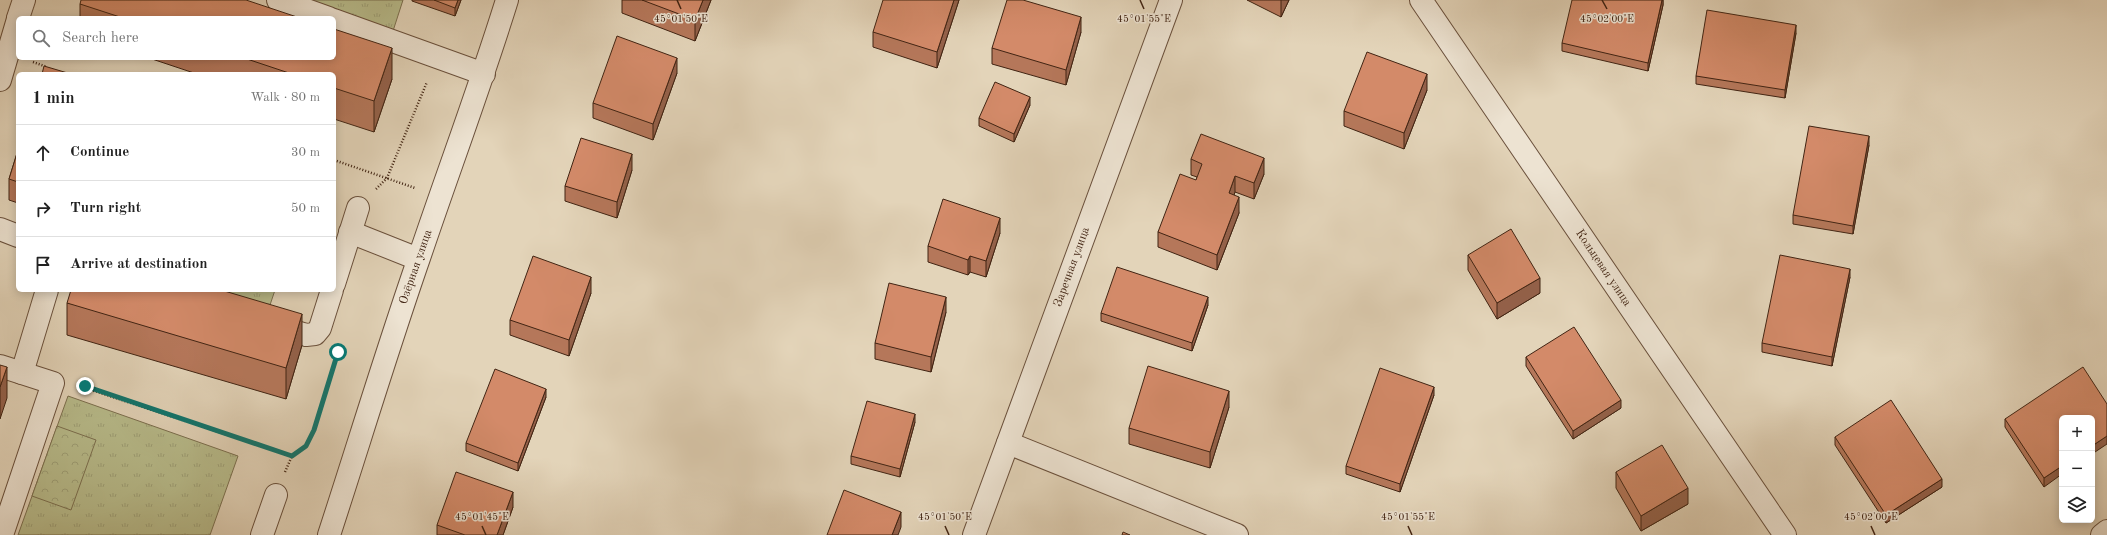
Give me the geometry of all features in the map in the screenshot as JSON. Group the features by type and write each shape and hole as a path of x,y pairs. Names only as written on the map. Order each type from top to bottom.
{"street":[{"path":"19,16 24,0"},
{"path":"278,0 323,16"},
{"name":"Озёрная улица","path":"329,535 418,259 484,74 507,0"},
{"name":"Заречная улица","path":"974,535 1171,0"},
{"name":"Кольцевая улица","path":"1421,0 1785,535"},
{"path":"336,21 484,74"},
{"path":"0,80 16,26"},
{"path":"336,278 358,208"},
{"path":"0,229 16,235"},
{"path":"350,232 418,259"},
{"path":"22,373 45,292"},
{"path":"256,319 306,335 316,334 321,324 331,292"},
{"path":"0,366 53,383 2,535"},
{"path":"1008,444 1237,535"},
{"path":"262,535 276,495"},
{"path":"2102,535 2107,531"}],"path":[{"path":"358,208 387,178 437,57"},
{"path":"28,60 49,67"},
{"path":"336,161 440,197"},
{"path":"53,383 85,386 292,456 306,446 314,430 338,352 321,324"}],"green space":[{"path":"293,0 403,0 393,31"},
{"path":"226,292 274,292 269,308"},
{"path":"68,396 238,456 210,535 18,535"},
{"path":"57,426 96,440 71,510 32,496"}],"building":[{"path":"81,0 246,0 294,16 117,16 80,4"},
{"path":"434,0 458,0 455,8"},
{"path":"642,0 703,0 695,20"},
{"path":"883,0 954,0 937,52 873,32"},
{"path":"1007,0 1023,0 1081,17 1066,70 992,48"},
{"path":"1572,0 1662,0 1648,63 1562,43"},
{"path":"1707,10 1796,25 1785,90 1696,76"},
{"path":"336,30 392,48 374,101 336,89 336,72 286,72 250,60 336,60"},
{"path":"617,36 677,58 653,124 593,103"},
{"path":"1367,52 1427,74 1404,133 1344,111"},
{"path":"44,66 64,72 42,72"},
{"path":"995,82 1030,97 1014,134 979,118"},
{"path":"1809,126 1869,136 1853,226 1793,215"},
{"path":"1201,134 1264,158 1254,183 1235,176 1229,193 1239,197 1217,255 1158,232 1180,174 1196,180 1202,164 1191,159"},
{"path":"581,138 632,154 617,202 565,186"},
{"path":"16,156 16,181 9,179"},
{"path":"943,199 1000,218 986,261 970,256 968,260 928,246"},
{"path":"1511,229 1540,278 1497,303 1468,255"},
{"path":"1780,255 1850,269 1832,357 1762,343"},
{"path":"533,256 591,277 569,340 510,320"},
{"path":"1117,267 1208,297 1192,343 1101,313"},
{"path":"889,283 946,297 931,357 875,343"},
{"path":"70,292 228,292 302,314 286,368 67,303"},
{"path":"1574,327 1621,400 1573,431 1526,357"},
{"path":"0,365 7,367 0,387"},
{"path":"1148,366 1229,391 1210,452 1129,428"},
{"path":"2083,367 2107,404 2107,436 2095,444 2095,415 2059,415 2059,468 2044,478 2005,419"},
{"path":"1380,368 1434,387 1400,484 1346,466"},
{"path":"495,369 546,389 518,463 466,443"},
{"path":"1891,400 1942,479 1886,515 1835,437"},
{"path":"867,401 915,414 900,469 851,456"},
{"path":"1662,445 1688,488 1641,516 1616,472"},
{"path":"456,472 513,492 497,535 465,535 437,525"},
{"path":"844,490 901,512 892,535 827,535"},
{"path":"1123,532 1130,535 1122,535"}],"route":[{"path":"85,386 292,456 306,446 314,430 338,352"}]}
